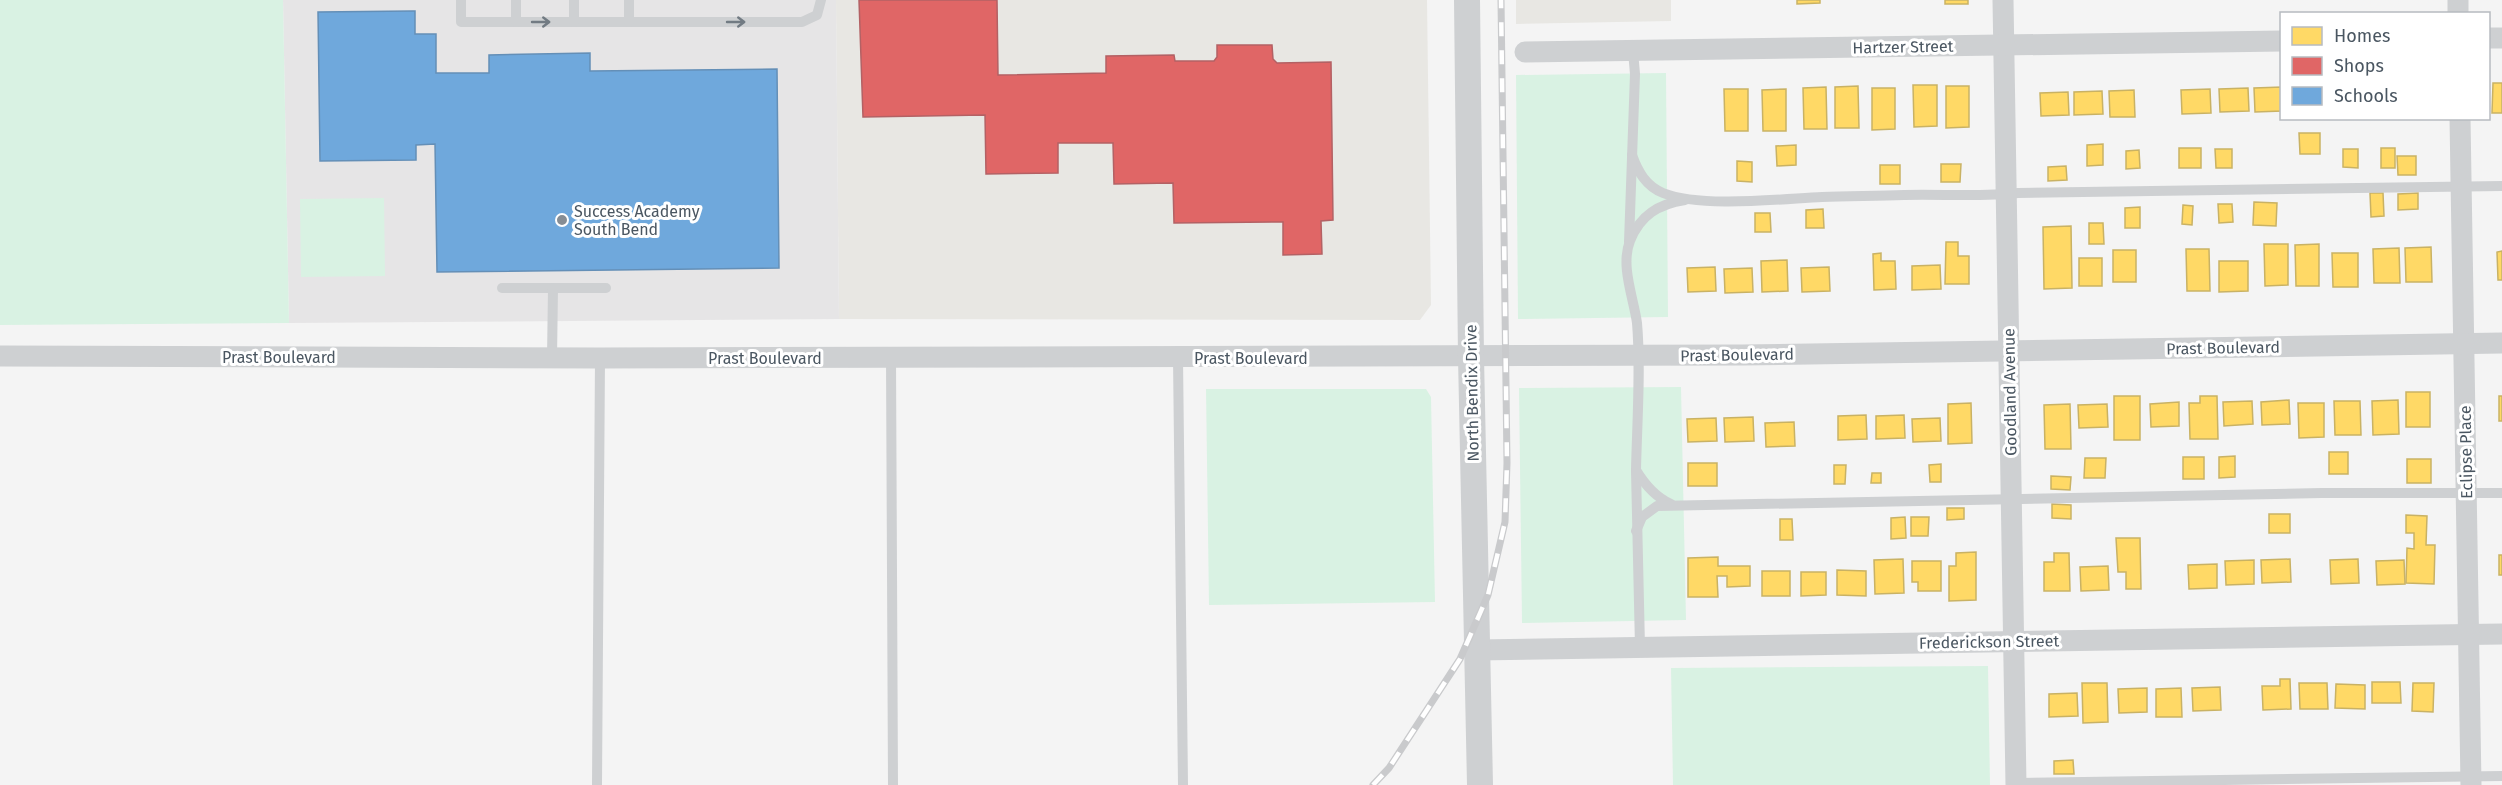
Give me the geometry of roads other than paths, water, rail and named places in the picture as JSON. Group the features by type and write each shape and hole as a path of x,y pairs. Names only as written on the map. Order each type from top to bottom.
{"street":[{"name":"North Bendix Drive","path":"1467,0 1471,357 1480,785"},
{"name":"Goodland Avenue","path":"2003,0 2016,784"},
{"name":"Hartzer Street","path":"1525,52 2280,41"},
{"name":"Eclipse Place","path":"2460,120 2470,781"},
{"name":"Prast Boulevard","path":"0,356 1471,357 2502,343"},
{"name":"Frederickson Street","path":"1477,650 2502,634"}],"lane":[{"path":"461,0 461,22 802,22 817,15 821,0"},
{"path":"516,0 516,22"},
{"path":"574,0 574,22"},
{"path":"629,0 629,22"},
{"path":"1633,51 1632,156 1627,268 1636,322 1636,531 1640,647"},
{"path":"1632,156 1640,173 1650,185 1665,194 1695,199 1756,201 1912,195 2502,186"},
{"path":"1629,243 1641,222 1656,209 1667,203 1695,199"},
{"path":"502,288 606,288"},
{"path":"552,358 553,288"},
{"path":"597,785 600,358"},
{"path":"891,358 893,785"},
{"path":"1178,358 1183,785"},
{"path":"1636,470 1660,500 1674,505"},
{"path":"1636,531 1647,512 1657,506 1674,505 2502,493"},
{"path":"2016,784 2470,781 2502,776"}],"railway":[{"path":"1373,785 1389,768 1460,659 1488,595 1505,522 1507,463 1501,0"}],"place":[{"name":"Success Academy South Bend","path":"562,220"}]}
